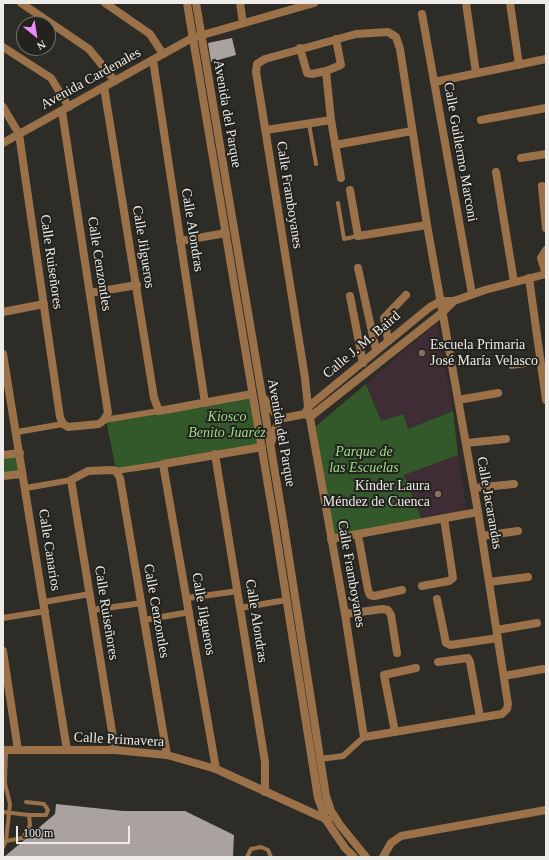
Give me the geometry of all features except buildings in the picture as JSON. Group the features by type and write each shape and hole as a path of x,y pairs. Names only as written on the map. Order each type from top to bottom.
{"street":[{"path":"21,3 89,49 115,81"},
{"path":"105,3 150,34 163,54"},
{"name":"Avenida del Parque","path":"187,3 226,233 266,446 326,796 331,811 340,825 366,857"},
{"name":"Avenida del Parque","path":"196,3 256,394"},
{"path":"240,3 243,23"},
{"path":"192,38 201,37 296,6 314,3"},
{"path":"466,3 476,73"},
{"path":"510,3 519,65"},
{"name":"Calle Guillermo Marconi","path":"422,14 472,294"},
{"name":"Calle Framboyanes","path":"364,738 345,614 308,413 305,378 256,72 257,64 265,59 300,48 356,34 388,32 396,37 400,49 427,225 441,302"},
{"name":"Avenida Cardenales","path":"3,143 192,38"},
{"path":"300,48 307,73 312,74 326,71 340,65 336,39"},
{"name":"Calle Cenzontles","path":"3,47 51,78 65,109 108,413 104,420"},
{"path":"434,82 546,59"},
{"name":"Calle Alondras","path":"153,60 205,403"},
{"path":"326,71 331,120 341,178"},
{"name":"Calle Jilgueros","path":"104,87 154,398 159,411"},
{"name":"Calle Ruiseñores","path":"3,107 19,134 63,424"},
{"path":"481,120 546,108"},
{"path":"266,130 331,120"},
{"path":"335,145 412,131"},
{"path":"521,158 546,154"},
{"path":"496,172 514,282"},
{"path":"542,186 546,228"},
{"path":"350,190 358,236 427,225"},
{"path":"180,241 226,233"},
{"path":"441,302 454,301 472,294 546,274 541,258 546,250"},
{"path":"358,268 376,350"},
{"path":"529,278 546,400"},
{"path":"90,293 137,285"},
{"path":"388,340 384,318 406,295"},
{"path":"350,296 363,363"},
{"name":"Calle J. M. Baird","path":"279,419 308,413 443,312 454,301"},
{"name":"Calle J. M. Baird","path":"308,413 376,350 430,307 441,302"},
{"name":"Calle Jacarandas","path":"441,302 474,488 504,676 507,710 502,714 480,717"},
{"path":"3,312 44,304"},
{"name":"Calle Canarios","path":"3,354 46,611 67,750"},
{"path":"458,400 498,393"},
{"path":"17,432 63,424 68,427 98,424 104,420 256,394 279,419 266,446 116,471 88,471 71,480 26,488"},
{"path":"466,443 506,439"},
{"name":"Avenida del Parque","path":"266,446 286,600 318,798 326,820 345,848 354,857"},
{"path":"3,455 20,453"},
{"name":"Calle Alondras","path":"215,454 265,762 265,792"},
{"name":"Calle Jilgueros","path":"164,464 216,769"},
{"name":"Calle Cenzontles","path":"116,471 120,478 167,755"},
{"path":"3,476 22,474"},
{"name":"Calle Ruiseñores","path":"71,480 115,750"},
{"path":"474,488 514,484"},
{"path":"331,539 478,512"},
{"path":"422,586 449,581 453,578 444,518"},
{"path":"482,536 518,531"},
{"path":"358,535 370,595 374,596 402,590"},
{"path":"489,582 528,577"},
{"path":"188,598 238,591"},
{"path":"44,602 90,594"},
{"path":"437,599 446,643 450,644 498,634 537,624"},
{"path":"240,608 286,600"},
{"path":"92,610 142,604"},
{"path":"345,614 382,609 388,610 397,653"},
{"path":"3,618 46,611"},
{"path":"144,620 190,612"},
{"path":"3,651 18,750"},
{"path":"320,759 343,756 364,738 480,717 468,658 438,662"},
{"path":"395,732 384,675 416,668"},
{"path":"504,676 543,669"},
{"name":"Calle Primavera","path":"5,750 115,750 167,755 216,769 326,820 340,825"},
{"path":"383,857 391,843 400,836 546,810"}],"lane":[{"path":"309,124 316,164"},
{"path":"338,203 344,239 358,236"},
{"path":"511,367 541,362"},
{"path":"3,847 6,841 10,804 6,784 5,750"},
{"path":"3,812 46,815 48,810 44,804 26,802"},
{"path":"6,841 22,838 30,826 29,815"},
{"path":"247,857 251,848 261,847 268,850 271,857"}],"shaded area":[{"name":"Escuela Primaria José María Velasco","path":"437,323 453,411 408,429 381,421 366,384"},
{"name":"Kínder Laura Méndez de Cuenca","path":"458,455 467,514 424,521 404,475"}],"green space":[{"name":"Parque de las Escuelas","path":"366,384 381,421 403,414 408,429 453,411 458,455 404,475 423,522 331,539 316,426"},
{"name":"Kiosco Benito Juaréz","path":"252,395 261,446 116,470 106,420"},
{"path":"20,453 22,474 3,476 3,455"}],"place":[{"name":"Escuela Primaria José María Velasco","path":"422,353"},
{"name":"Kínder Laura Méndez de Cuenca","path":"438,494"}]}
